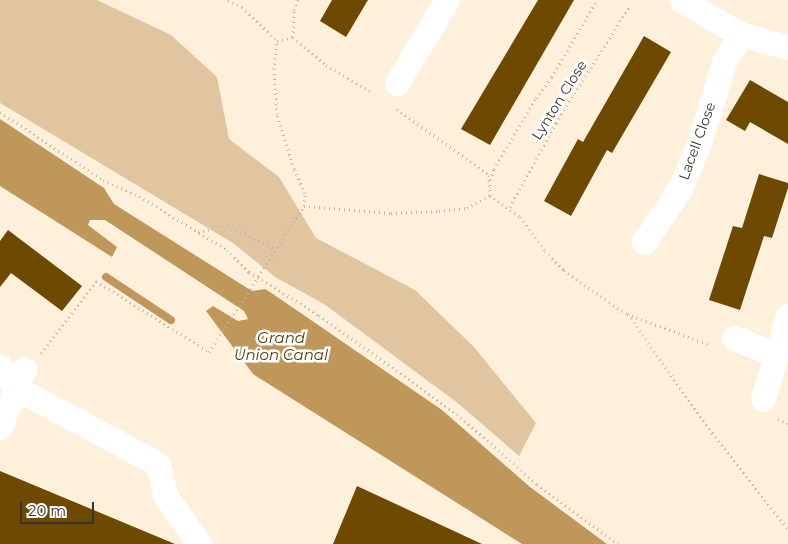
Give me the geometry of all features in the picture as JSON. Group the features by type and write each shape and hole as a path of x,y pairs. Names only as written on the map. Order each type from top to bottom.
{"street":[{"path":"394,93 447,0"},
{"path":"681,0 740,34 788,47"},
{"name":"Lacell Close","path":"644,242 681,187 700,140 724,62 740,34"},
{"path":"762,399 788,316"},
{"path":"725,343 775,354"},
{"path":"0,427 15,377 158,464 165,494 199,544"}],"path":[{"path":"228,0 242,7 277,40"},
{"path":"293,36 294,10 298,0"},
{"name":"Lynton Close","path":"490,195 494,169 536,98 552,77 597,0"},
{"name":"Lynton Close","path":"510,207 556,123 629,7"},
{"path":"277,40 293,36"},
{"path":"293,36 326,65 375,93"},
{"path":"15,377 96,281 209,352 304,206 305,193 294,170 277,114 274,69 277,40"},
{"path":"394,93 489,174 491,181"},
{"path":"0,112 103,180 139,196 227,250 249,272 319,316 457,414 537,484 618,544"},
{"path":"304,206 391,213 467,208 490,195 510,207 545,252 564,270 627,314 725,343"},
{"path":"198,232 227,224 275,249"},
{"path":"627,314 712,433 788,529"}],"shaded area":[{"path":"0,0 97,0 171,35 217,77 229,139 279,177 316,238 415,290 474,347 536,423 519,456 459,404 324,304 275,277 233,243 0,103"}],"water":[{"name":"Grand Union Canal","path":"0,119 104,188 114,204 252,291 265,289 273,294 442,410 530,487 607,544 522,544 253,374 206,311 213,306 238,321 248,319 244,311 105,220 90,220 88,225 117,247 112,257 0,186"}],"building":[{"path":"332,0 368,0 346,37 320,21"},
{"path":"538,0 574,0 490,145 461,129"},
{"path":"644,36 671,52 612,153 607,150 571,216 544,201 578,139 583,142"},
{"path":"750,80 788,102 788,144 750,122 745,131 726,120"},
{"path":"759,174 788,183 788,188 772,238 764,236 740,310 709,300 733,226 742,228"},
{"path":"8,230 82,286 62,311 11,273 0,287 0,241"},
{"path":"0,471 175,544 0,544"},
{"path":"357,486 482,544 333,544"}],"waterway":[{"path":"106,277 171,320"}]}
